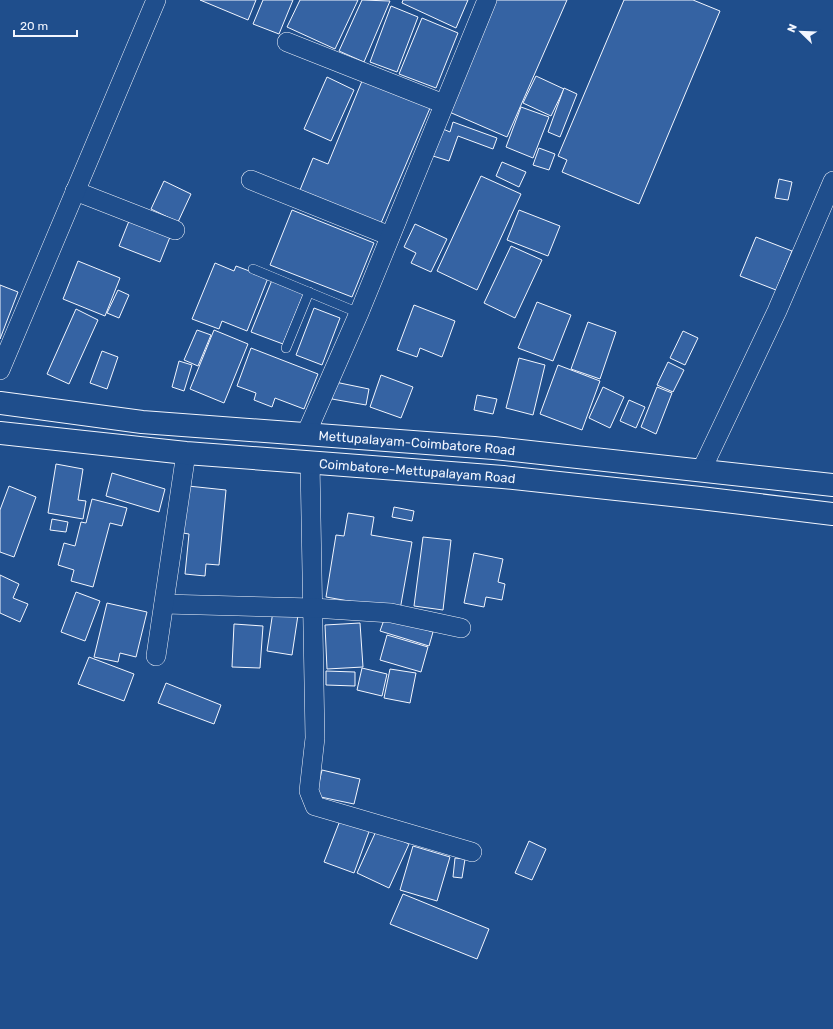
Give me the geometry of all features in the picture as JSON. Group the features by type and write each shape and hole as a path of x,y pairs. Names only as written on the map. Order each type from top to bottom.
{"highway":[{"name":"Mettupalayam-Coimbatore Road","path":"0,403 142,422 494,448 702,469 833,485"},
{"name":"Coimbatore-Mettupalayam Road","path":"0,433 186,453 503,477 833,514"}],"street":[{"path":"0,370 156,0"},
{"path":"306,434 359,313 487,0"},
{"path":"288,42 444,104"},
{"path":"251,180 390,236"},
{"path":"702,469 777,311 833,181"},
{"path":"76,191 174,230"},
{"path":"156,656 186,453"},
{"path":"310,462 315,738 309,791 315,806 472,852"},
{"path":"164,604 313,608 391,613 461,628"}],"lane":[{"path":"253,269 359,313"},
{"path":"286,348 309,292"}],"building":[{"path":"200,0 256,0 248,20"},
{"path":"263,0 293,0 279,34 253,24"},
{"path":"300,0 358,0 335,49 287,27"},
{"path":"362,0 390,1 364,62 339,51"},
{"path":"403,0 468,0 456,28 402,3"},
{"path":"496,0 567,0 507,137 447,111"},
{"path":"624,0 693,0 720,11 639,204 562,172 567,160 558,156"},
{"path":"391,6 418,17 397,72 370,62"},
{"path":"422,18 458,33 436,88 399,74"},
{"path":"536,76 564,89 551,116 523,103"},
{"path":"327,77 354,90 331,141 304,129"},
{"path":"362,81 430,108 381,223 300,190 313,158 328,164"},
{"path":"564,88 577,94 560,137 548,132"},
{"path":"521,107 549,117 533,158 506,147"},
{"path":"453,122 497,138 493,149 458,136 449,161 433,156 443,129 450,132"},
{"path":"539,148 555,154 549,170 533,165"},
{"path":"502,162 526,172 519,187 496,176"},
{"path":"481,176 521,194 477,290 437,271"},
{"path":"779,179 792,182 788,200 775,198"},
{"path":"164,181 191,194 178,222 151,209"},
{"path":"292,210 374,243 352,297 270,265"},
{"path":"519,210 560,226 548,256 507,240"},
{"path":"129,221 170,237 160,262 119,246"},
{"path":"415,224 447,239 431,272 411,263 416,253 404,247"},
{"path":"756,237 792,251 776,290 740,276"},
{"path":"511,246 542,260 515,318 484,303"},
{"path":"78,261 120,278 105,316 63,299"},
{"path":"215,263 234,271 236,266 268,278 247,331 222,321 219,329 192,319"},
{"path":"272,280 304,293 283,344 251,332"},
{"path":"0,285 18,292 0,339"},
{"path":"118,290 129,295 119,318 107,313"},
{"path":"537,302 571,315 553,361 518,348"},
{"path":"414,305 455,321 442,357 420,348 417,357 397,350"},
{"path":"314,308 340,318 322,365 296,355"},
{"path":"76,309 98,320 69,384 47,374"},
{"path":"588,322 616,332 600,379 571,369"},
{"path":"197,330 211,335 198,366 184,360"},
{"path":"214,330 248,344 224,403 190,389"},
{"path":"683,331 698,338 685,365 670,358"},
{"path":"251,348 318,374 304,409 275,398 272,407 254,400 256,393 237,386"},
{"path":"102,351 118,357 107,389 90,383"},
{"path":"519,358 545,365 533,415 506,408"},
{"path":"179,361 192,365 184,391 172,387"},
{"path":"668,362 684,370 673,392 657,385"},
{"path":"558,365 600,381 582,430 540,414"},
{"path":"381,375 413,387 401,418 370,407"},
{"path":"335,382 369,389 366,405 332,399"},
{"path":"603,387 624,397 610,428 589,418"},
{"path":"657,387 672,393 656,434 641,427"},
{"path":"477,395 497,399 493,414 474,410"},
{"path":"629,400 645,407 636,428 620,421"},
{"path":"56,464 83,469 78,500 86,501 83,519 48,513"},
{"path":"112,473 165,489 159,512 106,496"},
{"path":"9,486 36,497 14,557 0,552 0,510"},
{"path":"188,486 226,490 219,565 206,564 205,576 185,574 189,534 183,533"},
{"path":"92,499 127,508 122,526 110,523 93,587 71,581 74,570 58,565 64,543 75,546 81,522 86,523"},
{"path":"394,507 414,511 412,521 392,517"},
{"path":"348,513 374,517 371,535 412,542 400,610 326,597 336,535 344,536"},
{"path":"52,519 68,522 66,532 50,530"},
{"path":"423,537 451,540 443,610 414,606"},
{"path":"474,553 503,559 498,582 505,584 502,600 486,597 484,607 464,603"},
{"path":"0,575 19,584 13,598 28,604 20,622 0,613"},
{"path":"76,592 100,601 85,641 61,632"},
{"path":"107,603 147,612 136,657 120,653 118,662 94,657"},
{"path":"273,611 298,615 292,655 267,651"},
{"path":"385,617 433,632 429,646 380,631"},
{"path":"360,623 363,667 327,669 325,625"},
{"path":"234,624 263,626 260,668 232,667"},
{"path":"387,635 428,647 421,672 380,660"},
{"path":"89,657 134,674 124,701 78,684"},
{"path":"362,668 387,674 382,696 357,690"},
{"path":"390,669 416,673 410,703 384,698"},
{"path":"326,671 355,672 355,686 326,685"},
{"path":"166,683 221,705 214,724 158,703"},
{"path":"322,770 360,779 354,804 316,796"},
{"path":"341,818 370,829 354,873 324,862"},
{"path":"377,829 409,844 389,888 357,873"},
{"path":"529,841 546,849 532,880 515,873"},
{"path":"413,846 450,857 437,901 400,890"},
{"path":"455,858 465,859 462,878 453,877"},
{"path":"403,894 489,929 477,959 390,924"}]}
